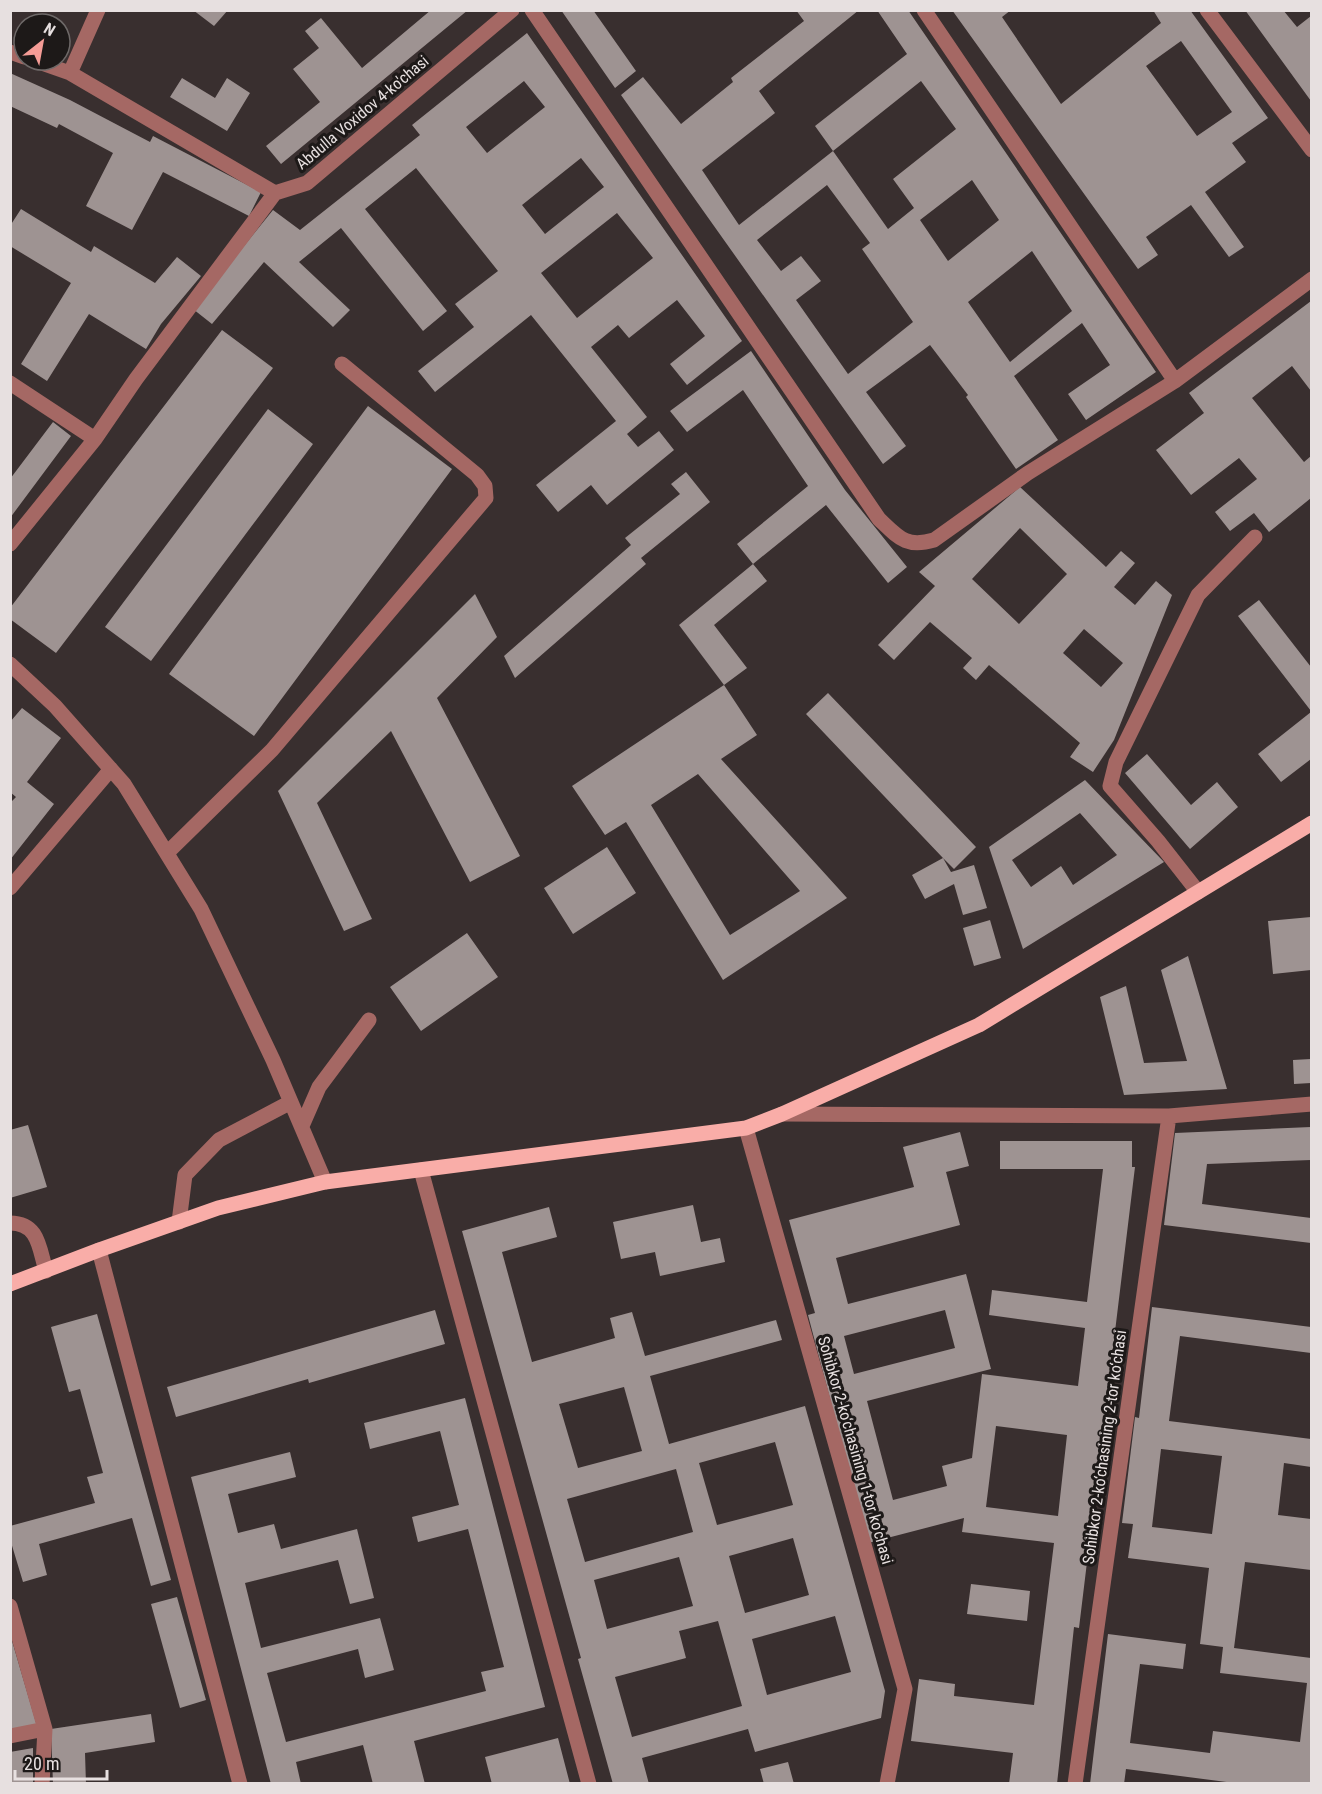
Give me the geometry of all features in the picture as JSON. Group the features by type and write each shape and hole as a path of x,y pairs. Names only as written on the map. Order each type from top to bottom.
{"main road":[{"path":"10,1284 218,1208 325,1182 746,1128 979,1025 1311,823"}],"street":[{"path":"70,73 98,10"},
{"name":"Abdulla Voxidov 4-ko'chasi","path":"275,193 307,183 512,10"},
{"path":"532,10 879,519 898,537 918,545 934,540 1028,473 1175,381 1311,279"},
{"path":"924,10 1175,381"},
{"path":"1207,10 1311,150"},
{"path":"10,544 95,439 136,379 275,193 67,72"},
{"path":"167,853 272,750 486,498 485,486 477,475 342,364"},
{"path":"10,383 95,439"},
{"path":"1197,892 1158,841 1110,786 1116,762 1198,595 1255,537"},
{"path":"10,664 55,705 124,784 167,853 201,909 273,1060 325,1182"},
{"path":"10,888 111,769"},
{"path":"302,1126 319,1087 369,1020"},
{"path":"179,1222 184,1175 219,1140 291,1102"},
{"path":"782,1114 1168,1116 1311,1104"},
{"name":"Sohibkor 2-ko‘chasining 2-tor ko‘chasi","path":"1076,1784 1168,1116"},
{"name":"Sohibkor 2-ko‘chasining 1-tor ko‘chasi","path":"746,1128 905,1689 887,1784"},
{"path":"421,1170 589,1784"},
{"path":"10,1223 24,1224 34,1232 46,1271"},
{"path":"99,1250 240,1784"},
{"path":"10,1606 45,1729 42,1784"},
{"path":"10,1736 45,1729"}],"building":[{"path":"193,10 228,10 214,26"},
{"path":"431,10 468,10 281,164 266,146 320,102 293,69 319,48 305,31 321,18 362,68"},
{"path":"561,10 593,10 636,71 615,88"},
{"path":"796,10 859,10 759,91 775,113 702,170 739,225 833,151 815,126 907,54 877,10 908,10 1156,372 1086,420 1068,394 1110,365 1082,323 1014,376 1058,440 1016,469 966,397 968,395 930,345 866,392 906,446 883,464 621,95 643,77 681,124 733,82 731,78 804,21","holes":["921,81 956,129 893,179 914,208 888,229 833,151","972,180 999,220 948,261 920,220","827,185 870,243 862,249 913,322 848,374 796,300 821,281 801,256 781,271 757,240","1032,251 1072,311 1010,362 968,302"]},
{"path":"952,10 1011,10 1002,17 1061,104 1161,23 1153,10 1190,10 1268,118 1232,143 1246,162 1205,192 1244,247 1229,257 1191,205 1146,237 1158,255 1138,269","holes":["1181,41 1232,112 1197,136 1146,66"]},
{"path":"1245,10 1283,10 1297,27 1311,16 1311,101"},
{"path":"527,33 742,341 687,385 670,364 705,336 677,300 629,338 618,325 591,347 647,417 627,434 638,447 659,431 674,450 607,505 591,485 558,512 536,485 616,421 531,315 435,392 418,371 474,327 455,304 498,271 416,168 365,209 447,311 423,331 341,228 299,262 350,310 333,327 264,262 212,324 193,309 273,210 300,230 420,135 412,125","holes":["524,81 545,107 487,153 466,127","581,158 604,187 545,234 522,205","617,213 653,258 577,318 541,273"]},
{"path":"10,73 70,100 150,142 153,136 261,192 249,216 163,172 132,230 86,206 113,153 59,124 57,128 10,106"},
{"path":"182,78 215,98 227,78 250,93 227,131 170,97"},
{"path":"21,209 91,252 94,246 155,283 177,257 201,276 161,324 146,349 89,314 47,381 21,364 71,283 10,246 10,226"},
{"path":"1311,301 1311,391 1292,366 1252,398 1304,462 1311,456 1311,498 1269,532 1254,513 1230,531 1215,512 1257,479 1239,458 1191,495 1156,450 1204,413 1189,393"},
{"path":"222,330 273,368 56,653 10,619 10,608"},
{"path":"751,351 845,490 907,567 888,583 826,505 753,564 737,544 808,486 743,390 687,432 670,411"},
{"path":"368,406 452,469 254,736 169,674"},
{"path":"268,409 313,444 151,661 105,627"},
{"path":"53,422 71,436 10,518 10,479"},
{"path":"686,472 710,502 641,558 646,564 515,678 504,656 631,545 625,538 680,494 671,484"},
{"path":"1020,487 1106,567 1121,551 1135,563 1114,587 1135,605 1156,581 1172,595 1114,740 1093,772 1070,757 1080,743 989,665 976,680 963,668 972,658 930,622 894,660 878,645 935,586 919,572","holes":["1020,528 1067,574 1019,624 972,579","1084,629 1123,663 1101,687 1063,653"]},
{"path":"753,564 767,581 714,625 747,668 724,685 679,625"},
{"path":"475,594 497,637 437,698 520,856 470,882 391,731 317,803 372,919 344,931 278,791"},
{"path":"1259,600 1311,667 1311,711 1238,616"},
{"path":"724,685 757,735 721,759 847,898 723,980 626,822 605,835 572,786","holes":["698,774 800,891 730,935 651,805"]},
{"path":"828,693 976,847 954,869 806,714"},
{"path":"22,708 61,738 27,782 54,804 10,860 10,803 16,797 10,792 10,722"},
{"path":"1311,712 1311,759 1281,782 1258,754"},
{"path":"1147,754 1191,805 1217,782 1238,807 1190,849 1125,773"},
{"path":"1085,780 1164,862 1023,949 989,847","holes":["1080,813 1117,855 1073,885 1061,866 1031,887 1012,860"]},
{"path":"607,847 636,893 573,934 544,888"},
{"path":"943,858 951,872 974,865 987,908 963,915 954,884 925,899 912,875"},
{"path":"1311,917 1311,970 1273,974 1268,921"},
{"path":"990,920 1001,958 974,966 963,928"},
{"path":"467,933 498,977 421,1031 390,987"},
{"path":"1188,956 1227,1089 1124,1095 1100,997 1126,986 1144,1063 1187,1061 1161,970"},
{"path":"1311,1059 1311,1083 1294,1084 1293,1060"},
{"path":"28,1125 47,1187 10,1198 10,1130"},
{"path":"1311,1127 1311,1160 1207,1164 1202,1204 1311,1218 1311,1243 1164,1225 1175,1133"},
{"path":"960,1132 969,1166 946,1172 960,1225 836,1258 848,1304 966,1274 991,1369 867,1401 893,1500 947,1486 942,1466 972,1458 982,1374 1078,1386 1085,1328 989,1315 992,1290 1087,1302 1103,1169 1000,1169 1000,1141 1132,1141 1132,1167 1135,1167 1079,1628 1074,1627 1057,1784 1009,1784 1013,1753 911,1741 919,1679 955,1684 954,1696 1034,1705 1054,1543 962,1532 964,1518 868,1543 808,1315 815,1313 789,1220 914,1187 903,1147","holes":["945,1310 955,1348 854,1374 844,1336","996,1426 1067,1435 1058,1516 986,1507"]},
{"path":"693,1205 701,1242 720,1238 725,1262 660,1276 655,1252 621,1259 613,1222"},
{"path":"549,1207 557,1237 502,1252 532,1362 615,1338 610,1318 632,1312 645,1356 776,1320 782,1340 650,1376 669,1444 805,1406 885,1691 881,1718 755,1752 748,1729 642,1758 649,1784 613,1784 578,1659 581,1658 462,1231","holes":["624,1387 642,1451 578,1468 559,1404","775,1442 793,1505 717,1525 699,1463","676,1469 693,1532 585,1562 567,1499","793,1538 809,1595 745,1613 729,1556","679,1557 693,1606 607,1629 594,1580","835,1616 851,1672 767,1695 752,1639","718,1621 742,1706 632,1737 615,1677 686,1658 679,1631"]},
{"path":"1152,1307 1311,1327 1311,1353 1180,1336 1169,1421 1311,1439 1311,1467 1284,1463 1278,1515 1311,1519 1311,1570 1245,1562 1234,1648 1311,1658 1311,1784 1242,1784 1126,1769 1124,1784 1090,1784 1108,1634 1186,1644 1183,1669 1140,1664 1130,1743 1210,1753 1213,1731 1300,1742 1307,1683 1220,1673 1223,1647 1200,1644 1209,1568 1128,1558 1133,1524 1122,1523 1135,1417 1139,1418","holes":["1161,1449 1222,1456 1212,1534 1152,1527"]},
{"path":"435,1310 445,1344 309,1383 308,1379 176,1417 167,1387"},
{"path":"97,1314 171,1580 151,1586 132,1518 39,1544 47,1575 23,1582 10,1539 10,1526 95,1503 87,1477 103,1473 80,1389 69,1392 51,1327"},
{"path":"465,1398 545,1707 414,1741 425,1784 373,1784 363,1745 296,1762 301,1784 271,1784 191,1477 290,1452 296,1477 228,1494 238,1533 274,1524 281,1549 357,1529 374,1598 350,1604 338,1560 245,1583 261,1648 380,1618 394,1670 365,1678 358,1649 267,1673 286,1742 486,1691 481,1672 504,1667 468,1529 418,1542 412,1517 459,1505 440,1431 370,1449 364,1423"},
{"path":"971,1584 1030,1591 1027,1621 967,1614"},
{"path":"177,1597 206,1700 180,1708 151,1604"},
{"path":"10,1634 37,1726 10,1733"},
{"path":"151,1714 155,1742 85,1753 86,1784 53,1784 51,1729"},
{"path":"558,1738 570,1784 492,1784 485,1757"},
{"path":"33,1748 33,1784 10,1784 10,1752"},
{"path":"788,1762 794,1784 764,1784 760,1769"}]}
